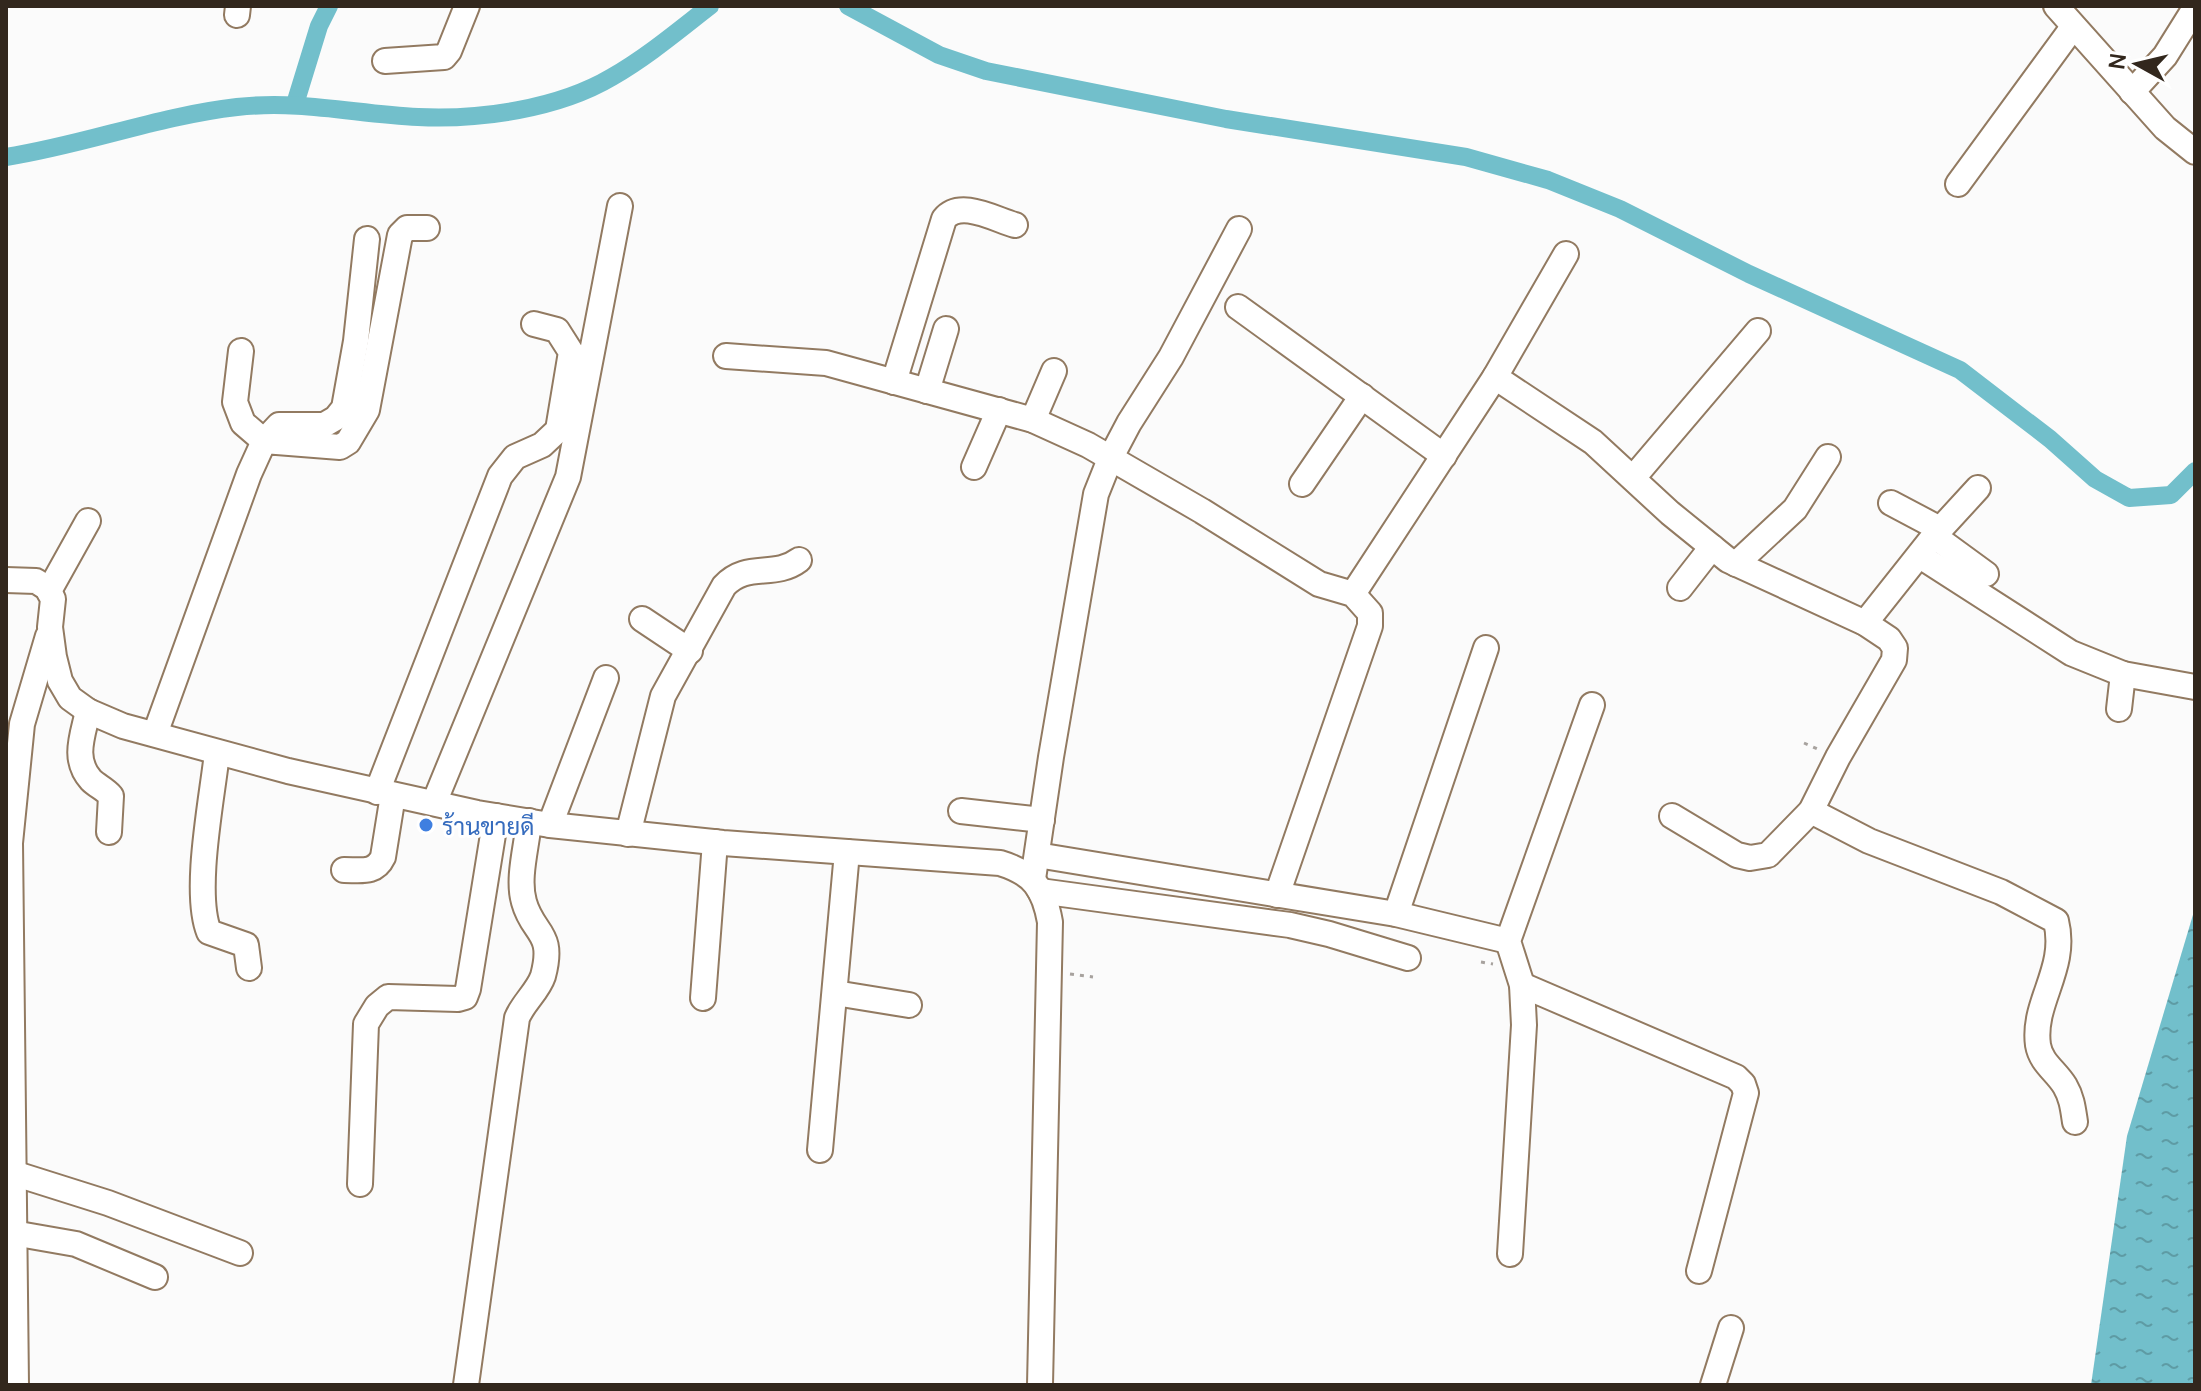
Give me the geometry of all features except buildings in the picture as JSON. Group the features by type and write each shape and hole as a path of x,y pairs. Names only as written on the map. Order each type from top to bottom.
{"street":[{"path":"385,61 444,57 467,6"},
{"path":"2056,6 2165,128 2195,152"},
{"path":"2132,92 2165,56 2195,8"},
{"path":"1958,184 2073,27"},
{"path":"434,803 574,458 620,206"},
{"path":"894,382 944,219 949,212 960,209 1015,225"},
{"path":"241,351 235,402 243,423 264,441 340,447 348,442 367,410 400,235 407,228 427,228"},
{"path":"1040,1385 1050,922 1037,875 1042,820 1084,554 1096,494 1110,459 1171,357 1239,229"},
{"path":"155,734 249,474 264,441 279,425 324,425 336,418 344,408 356,341 367,239"},
{"path":"1353,594 1495,377 1566,254"},
{"path":"1238,307 1444,456"},
{"path":"344,870 374,870 383,857 385,793 500,476 515,457 542,445 558,430 571,352 557,330 534,324"},
{"path":"927,391 946,329"},
{"path":"1633,478 1758,331"},
{"path":"726,356 826,363 1033,420 1088,445 1319,584 1353,594 1370,613 1370,626 1277,895"},
{"path":"1033,420 1054,371"},
{"path":"1495,377 1593,442 1712,547 1736,564 1865,623 1889,639 1895,648 1894,660 1811,811 1768,855 1750,858 1737,855 1672,816"},
{"path":"1302,484 1362,396"},
{"path":"974,467 999,410"},
{"path":"1736,564 1795,509 1828,457"},
{"path":"1865,623 1978,488"},
{"path":"1891,503 2071,653 2123,674 2195,687"},
{"path":"49,591 88,521"},
{"path":"1932,540 1986,574"},
{"path":"1680,588 1712,547"},
{"path":"628,834 663,696 730,579 749,571 789,568 799,560"},
{"path":"6,580 36,581 49,591 53,599 50,627 22,724 12,828 9,1052 16,1385"},
{"path":"642,619 690,651"},
{"path":"50,627 60,681 70,698 88,711 123,726 217,753 385,793 540,823 715,842 1000,863 1037,875 1329,934 1408,958"},
{"path":"1396,914 1486,648"},
{"path":"2119,709 2123,674"},
{"path":"466,1385 517,1018 521,1007 542,979 547,949 524,904 522,887 540,823 606,678"},
{"path":"1510,1254 1524,1025 1522,985 1508,941 1592,705"},
{"path":"88,711 78,754 93,782 111,796 109,832"},
{"path":"217,753 201,893 204,919 209,932 246,945 249,968"},
{"path":"961,811 1042,820"},
{"path":"1811,811 1869,841 2001,892 2056,921 2060,938 2056,970 2037,1029 2038,1045 2042,1059 2069,1093 2075,1122"},
{"path":"360,1184 366,1024 377,1006 388,997 465,997 496,816"},
{"path":"703,998 715,842"},
{"path":"820,1150 847,852"},
{"path":"1037,875 1277,895 1396,914 1508,941"},
{"path":"1522,985 1736,1077 1743,1084 1746,1093 1699,1271"},
{"path":"835,993 909,1005"},
{"path":"13,1173 108,1203 240,1253"},
{"path":"13,1233 76,1244 155,1277"},
{"path":"1713,1385 1731,1328"}],"path":[{"path":"1050,971 1093,977"}],"water":[{"path":"2195,908 2195,1385 2091,1385 2127,1136"}],"waterway":[{"path":"295,104 319,26 329,6"},
{"path":"6,157 179,117 237,107 284,105 395,115 467,117 543,105 612,77 710,6"},
{"path":"848,6 939,55 986,71 1226,119 1466,157 1548,180 1620,209 1749,274 1960,370 2050,439 2095,479 2129,498 2171,495 2195,471"}],"place":[{"name":"ร้านขายดี","path":"426,825"}]}
